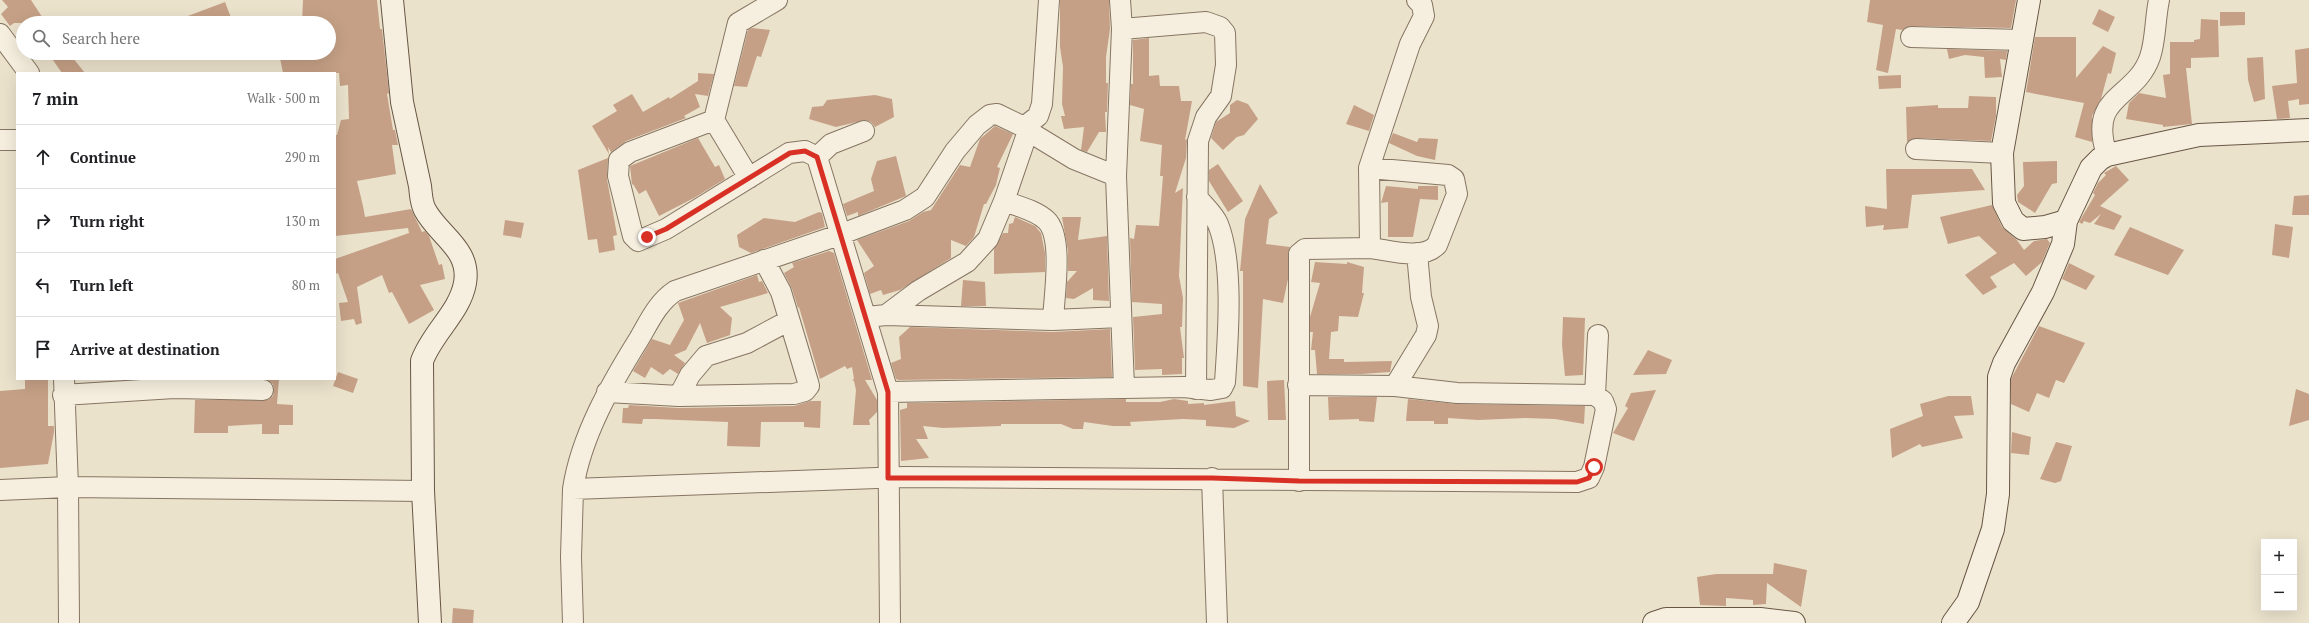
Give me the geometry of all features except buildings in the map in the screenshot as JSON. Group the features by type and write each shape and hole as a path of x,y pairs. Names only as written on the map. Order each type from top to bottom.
{"street":[{"path":"392,0 402,102 420,186 421,198 424,209 456,246 464,265 466,283 460,299 426,349 422,361 423,491 430,623"},
{"path":"749,178 714,120 738,23 778,0"},
{"path":"876,316 967,262 988,239 1004,201 1026,129 1038,116 1042,104 1049,0"},
{"path":"1120,0 1122,29 1116,176 1124,388"},
{"path":"1370,248 1369,168 1410,44 1424,16 1422,4 1416,0"},
{"path":"2029,0 2002,153 2004,203 2008,213 2017,226 2023,229 2046,227 2066,221"},
{"path":"2108,156 2102,140 2106,113 2113,99 2130,86 2145,68 2150,56 2159,0"},
{"path":"1122,29 1206,22 1220,27 1225,33 1226,65 1221,96 1206,117 1198,141 1198,311 1196,389"},
{"path":"0,34 16,56"},
{"path":"1911,37 2021,40"},
{"path":"19,60 28,72"},
{"path":"573,623 571,557 573,489 576,472 607,392 656,310 667,296 675,291 839,235 905,210 925,196 955,151 984,117 997,114 1026,129 1074,159 1116,176"},
{"path":"714,120 630,152 619,160 618,176 636,240 641,240 666,229 790,153 805,151 817,157 839,235 876,316 888,392 890,623"},
{"path":"1953,623 1968,602 1993,529 1998,494 1999,377 2004,363 2043,292 2063,244 2066,221 2091,168 2100,159 2108,156 2199,134 2309,130"},
{"path":"817,157 831,144 864,131"},
{"path":"0,140 16,140"},
{"path":"1916,149 2002,153"},
{"path":"1299,481 1299,254 1305,249 1370,248 1417,253 1431,251 1437,245 1457,194 1454,179 1448,175 1369,168"},
{"path":"888,392 1124,388 1211,390 1222,388 1225,382 1228,334 1224,245 1217,222 1197,197"},
{"path":"1004,201 1039,215 1053,228 1056,244 1053,320"},
{"path":"1395,386 1426,335 1428,326 1421,297 1417,253"},
{"path":"607,392 679,396 794,394 805,391 809,386 808,382 780,292 764,260"},
{"path":"876,316 1053,320 1121,317"},
{"path":"679,396 690,375 706,356 747,343 788,321"},
{"path":"1595,395 1598,334"},
{"path":"69,623 68,487 64,387 174,384 263,390"},
{"path":"573,489 888,478 1212,478 1299,481 1577,482 1589,478 1594,467 1606,408 1603,401 1595,395 1457,393 1395,386 1298,385"},
{"path":"1212,478 1217,623"},
{"path":"0,490 68,487 423,491"},
{"path":"1654,623 1666,619 1760,619 1794,623"}],"route":[{"path":"647,237 666,229 790,153 805,151 817,157 839,235 866,315 888,392 888,478 1212,478 1299,481 1577,482 1589,478 1594,467"}]}
